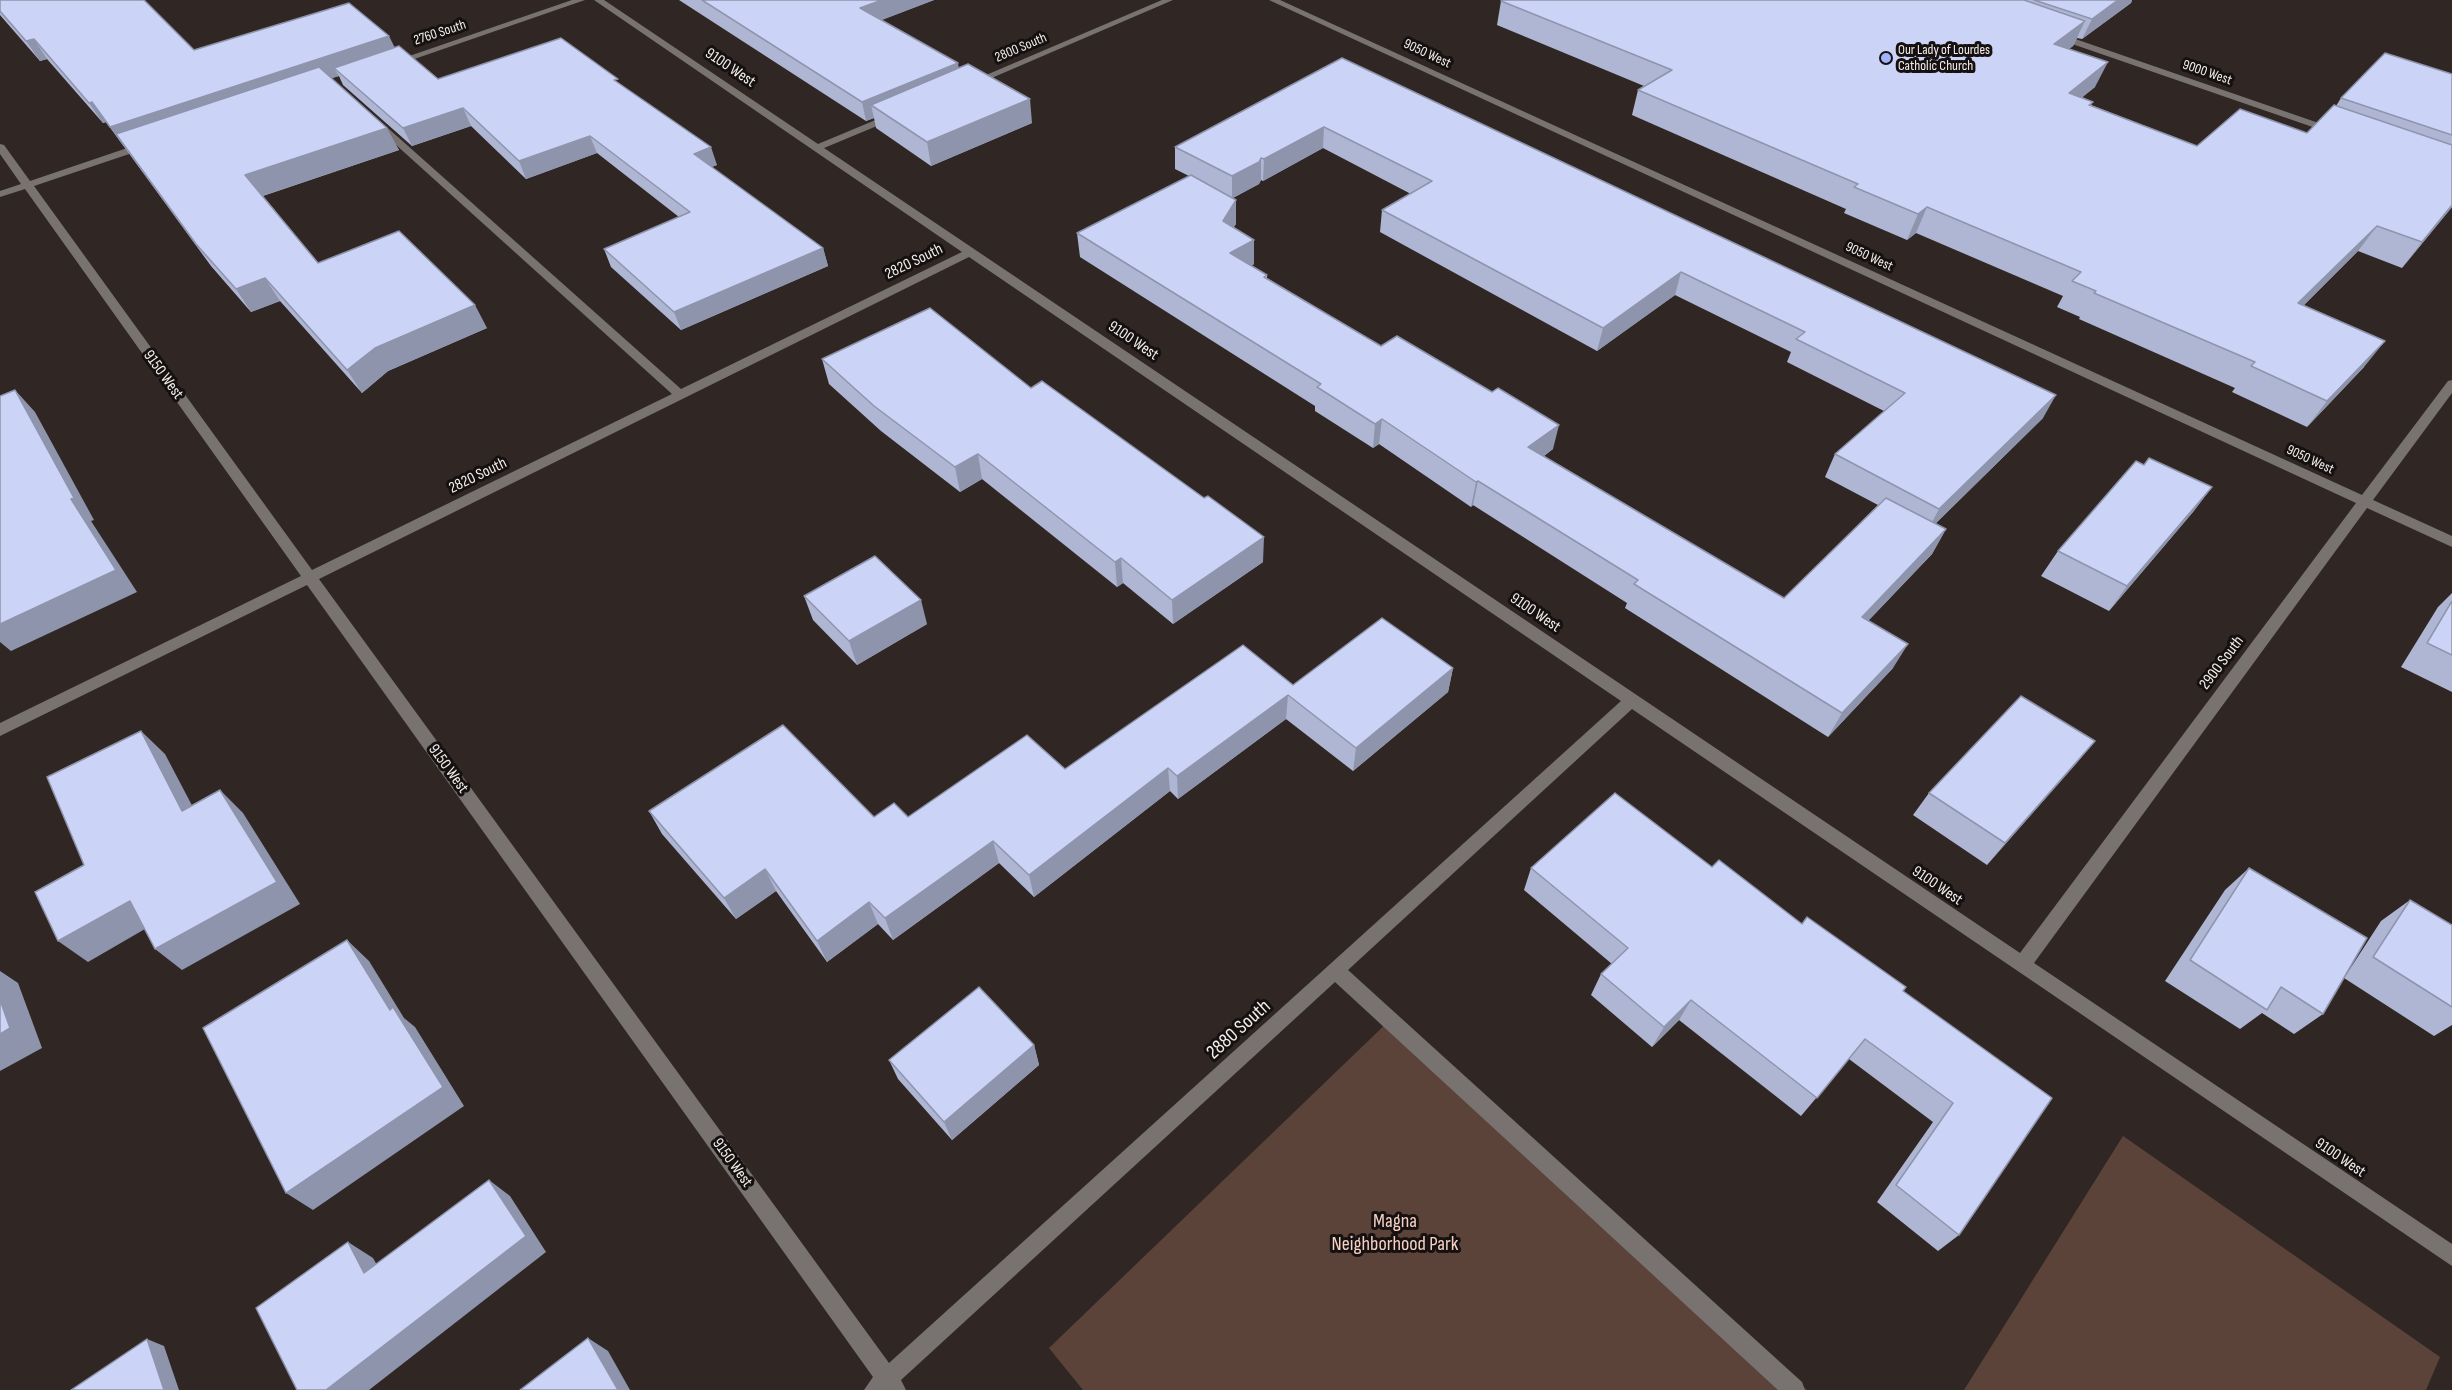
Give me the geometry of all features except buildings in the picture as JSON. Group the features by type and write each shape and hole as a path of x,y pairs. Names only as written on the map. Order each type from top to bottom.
{"street":[{"name":"2760 South","path":"378,68 581,0"},
{"name":"9100 West","path":"598,0 2452,1256"},
{"name":"2800 South","path":"963,87 1169,0"},
{"name":"9050 West","path":"1273,0 2452,542"},
{"name":"9000 West","path":"2047,32 2339,134"},
{"path":"367,114 680,395"},
{"path":"817,148 898,114"},
{"path":"0,194 158,141"},
{"name":"9150 West","path":"0,147 886,1386"},
{"name":"2820 South","path":"0,730 970,252"},
{"name":"2900 South","path":"2022,965 2452,384"},
{"name":"2880 South","path":"886,1386 1632,700"},
{"path":"1336,971 1794,1390"}],"green space":[{"name":"Magna Neighborhood Park","path":"1391,1019 1807,1390 1083,1390 1049,1348"},
{"path":"2123,1136 2440,1357 2426,1390 1964,1390"}],"place":[{"name":"Our Lady of Lourdes Catholic Church","path":"1886,58"}]}
